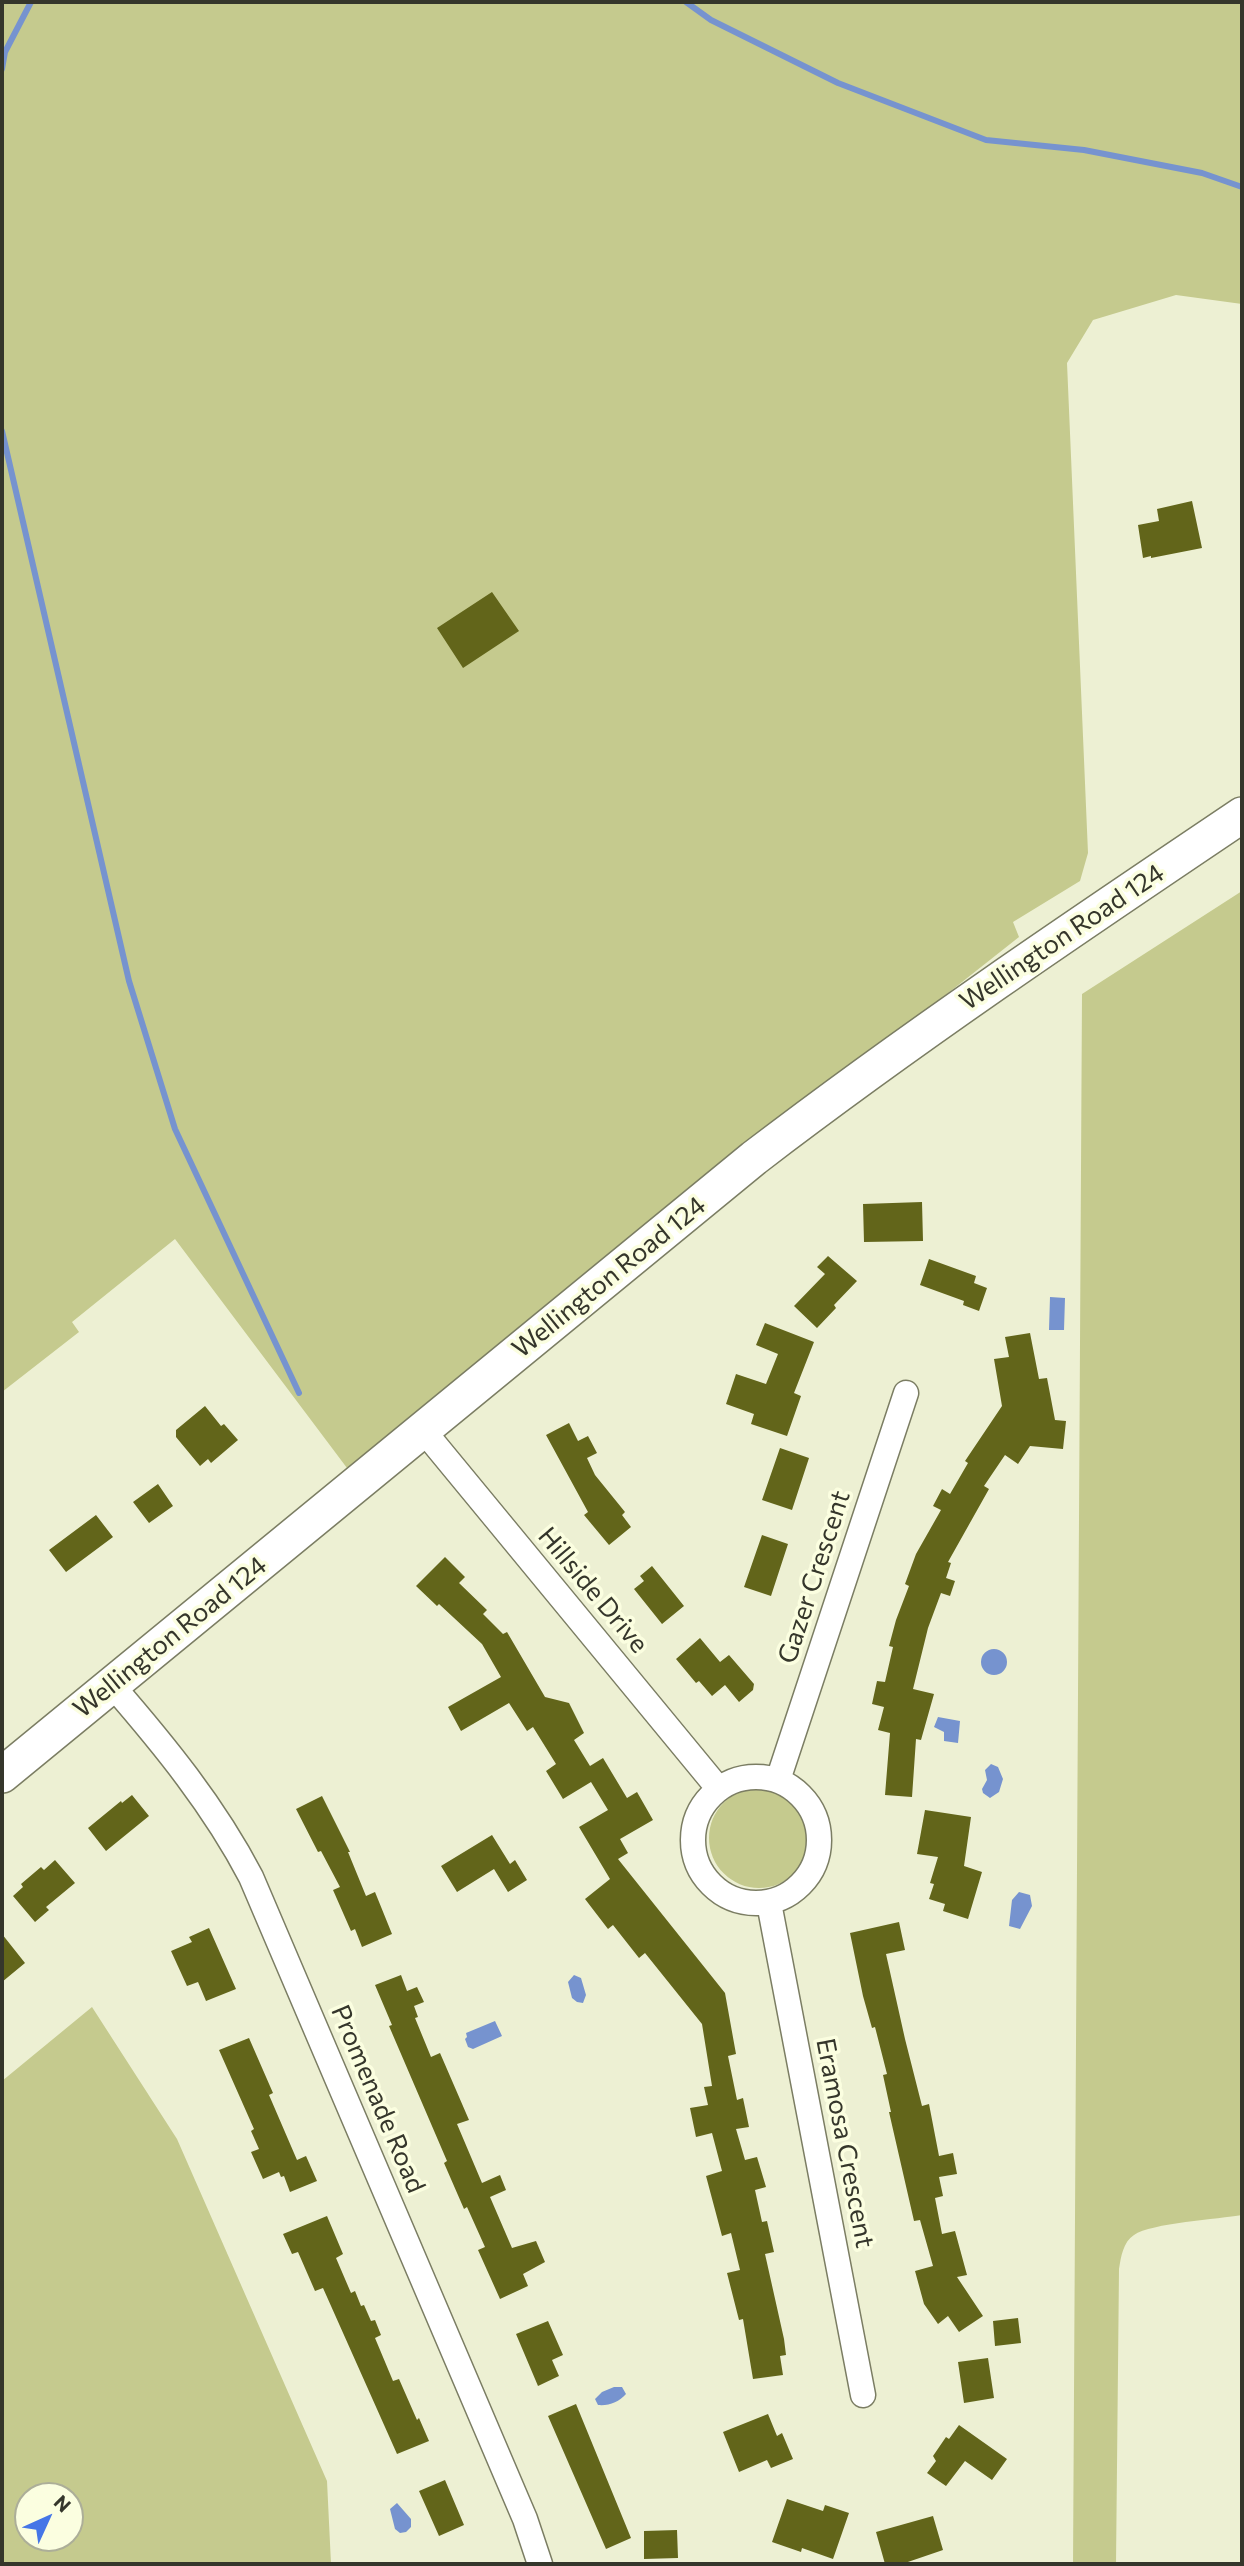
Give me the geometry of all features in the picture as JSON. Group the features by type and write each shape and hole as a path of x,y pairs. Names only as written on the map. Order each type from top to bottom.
{"main road":[{"name":"Wellington Road 124","path":"2,1775 754,1158 847,1087 1004,976 1242,815"}],"street":[{"name":"Gazer Crescent","path":"778,1780 906,1393"},
{"name":"Hillside Drive","path":"423,1430 718,1788"},
{"name":"Promenade Road","path":"112,1685 208,1803 251,1877 525,2519 540,2564"},
{"path":"757,1776 778,1780 796,1790 810,1806 818,1826 819,1847 813,1867 801,1884 784,1897 769,1903 743,1902 720,1893 703,1875 693,1853 693,1829 701,1806 718,1788 737,1779 757,1776"},
{"name":"Eramosa Crescent","path":"769,1903 863,2395"}],"green space":[{"path":"2,2 1242,2 1242,304 1176,295 1093,320 1067,363 1088,853 1080,881 1013,922 1019,937 347,1468 175,1239 72,1322 79,1332 2,1392"},
{"path":"1242,891 1242,2215 1155,2227 1134,2235 1125,2246 1119,2269 1116,2564 1073,2564 1082,994"},
{"path":"759,1788 778,1792 795,1802 805,1819 809,1838 805,1857 795,1874 778,1884 759,1888 740,1884 723,1874 713,1857 709,1838 713,1819 723,1802 740,1792"},
{"path":"92,2007 177,2139 327,2481 331,2564 2,2564 2,2081"}],"water":[{"path":"1050,1297 1065,1298 1064,1330 1049,1330"},
{"path":"994,1649 1003,1653 1007,1662 1003,1671 994,1675 985,1671 981,1662 985,1653"},
{"path":"938,1717 960,1721 958,1743 944,1741 944,1732 934,1727"},
{"path":"991,1764 998,1767 1003,1779 999,1792 990,1798 982,1789 987,1780 985,1770"},
{"path":"1019,1892 1030,1895 1032,1906 1020,1929 1009,1926 1012,1900"},
{"path":"574,1975 581,1978 586,1995 583,2003 572,1998 568,1982"},
{"path":"495,2021 502,2036 473,2049 468,2047 466,2033"},
{"path":"622,2387 626,2394 614,2403 598,2405 595,2399 602,2392"},
{"path":"397,2503 411,2519 411,2527 406,2532 400,2533 395,2529 390,2509"}],"building":[{"path":"1192,501 1202,548 1143,558 1138,525 1159,521 1157,509"},
{"path":"492,592 519,631 463,668 437,628"},
{"path":"922,1202 923,1241 864,1242 863,1204"},
{"path":"828,1256 857,1281 817,1328 794,1306 825,1274 817,1267"},
{"path":"929,1259 976,1276 974,1283 987,1288 979,1311 963,1305 964,1301 920,1285"},
{"path":"765,1323 814,1342 794,1393 801,1396 787,1436 751,1424 754,1414 726,1404 736,1374 766,1384 778,1354 756,1345"},
{"path":"1030,1333 1039,1379 1047,1378 1055,1420 1066,1421 1063,1449 1030,1446 1018,1464 1005,1455 984,1486 989,1489 948,1562 951,1563 946,1578 955,1581 950,1596 941,1593 928,1628 913,1689 934,1694 921,1740 916,1739 912,1797 885,1795 890,1733 878,1730 884,1707 872,1704 877,1681 885,1682 893,1647 889,1646 909,1586 905,1584 916,1554 941,1510 933,1506 942,1489 950,1494 968,1463 965,1461 1002,1406 994,1359 1009,1357 1005,1337"},
{"path":"205,1406 221,1426 224,1424 238,1440 211,1463 208,1459 200,1466 176,1437 176,1430"},
{"path":"569,1423 578,1441 588,1436 597,1453 587,1458 595,1475 625,1512 622,1515 631,1527 609,1545 584,1515 588,1512 546,1435"},
{"path":"780,1448 809,1458 792,1510 762,1500"},
{"path":"158,1484 173,1506 149,1523 133,1502"},
{"path":"96,1515 113,1537 66,1572 49,1550"},
{"path":"762,1535 788,1544 771,1596 744,1587"},
{"path":"445,1557 465,1577 459,1583 487,1610 483,1614 503,1634 507,1632 545,1697 569,1703 584,1733 574,1740 590,1766 603,1758 627,1798 637,1792 653,1820 620,1839 628,1853 618,1859 725,1993 736,2054 728,2056 737,2100 743,2098 749,2127 736,2129 745,2160 757,2157 766,2187 755,2190 762,2222 767,2221 774,2252 765,2254 784,2339 786,2355 780,2356 783,2375 753,2379 743,2319 739,2320 727,2273 740,2270 731,2233 722,2236 706,2176 722,2171 712,2133 696,2137 690,2108 708,2105 704,2087 712,2086 702,2024 645,1953 639,1958 613,1925 608,1929 585,1899 610,1879 579,1827 608,1810 591,1782 563,1799 546,1771 556,1764 533,1727 527,1731 509,1703 461,1731 448,1707 501,1677 482,1644 416,1586"},
{"path":"652,1566 684,1606 662,1624 634,1589 644,1581 640,1576"},
{"path":"700,1638 720,1662 729,1655 754,1684 753,1690 739,1702 725,1685 712,1696 699,1681 696,1683 676,1659"},
{"path":"132,1795 149,1816 106,1851 88,1828"},
{"path":"322,1796 350,1852 366,1896 375,1892 392,1934 362,1947 355,1929 351,1931 333,1890 340,1887 296,1809"},
{"path":"925,1810 971,1817 964,1866 982,1872 968,1919 943,1911 945,1904 929,1899 934,1884 930,1883 938,1857 917,1854"},
{"path":"492,1835 510,1864 515,1860 527,1880 508,1892 494,1869 457,1892 441,1866"},
{"path":"55,1860 75,1883 46,1907 49,1910 35,1922 13,1896 23,1887 21,1884 41,1867 44,1870"},
{"path":"899,1922 905,1950 886,1954 905,2039 922,2106 929,2104 939,2156 953,2153 957,2174 939,2177 943,2196 935,2198 942,2234 955,2231 967,2275 957,2277 983,2316 959,2332 948,2316 938,2324 924,2304 915,2271 933,2266 920,2220 914,2221 889,2112 883,2075 887,2074 875,2027 872,2028 863,1996 850,1933"},
{"path":"209,1928 236,1989 206,2001 198,1982 187,1986 171,1951 192,1942 189,1937"},
{"path":"2,1934 25,1963 2,1982"},
{"path":"401,1975 407,1991 417,1987 424,2002 414,2006 418,2017 415,2018 431,2057 440,2053 469,2120 457,2124 482,2183 500,2175 506,2190 490,2197 512,2248 536,2241 545,2262 523,2274 528,2286 500,2299 478,2250 485,2247 467,2207 464,2209 444,2163 447,2161 389,2026 392,2025 375,1985"},
{"path":"249,2038 273,2093 269,2095 297,2160 306,2156 317,2181 290,2192 284,2176 281,2177 279,2172 263,2179 251,2152 259,2149 251,2131 254,2129 219,2050"},
{"path":"327,2216 343,2254 336,2258 351,2293 355,2291 371,2321 375,2320 381,2335 375,2338 393,2381 399,2379 429,2441 397,2454 323,2288 315,2291 298,2252 292,2254 283,2234"},
{"path":"1018,2318 1021,2343 995,2346 993,2321"},
{"path":"548,2321 563,2355 552,2360 559,2376 538,2386 516,2334"},
{"path":"988,2358 994,2398 964,2403 958,2362"},
{"path":"576,2404 631,2538 606,2549 548,2416"},
{"path":"768,2414 777,2436 782,2433 793,2459 771,2468 767,2460 739,2472 723,2432"},
{"path":"959,2425 1007,2459 992,2480 965,2461 946,2486 927,2473 936,2461 933,2456 946,2437 949,2439"},
{"path":"445,2480 464,2525 439,2536 419,2491"},
{"path":"787,2499 823,2511 825,2505 849,2513 833,2559 802,2548 801,2552 772,2542"},
{"path":"933,2516 943,2550 902,2564 885,2564 876,2532"},
{"path":"677,2530 678,2558 644,2559 644,2531"}],"waterway":[{"path":"2,69 5,52 31,2"},
{"path":"686,2 711,20 838,83 986,140 1084,150 1202,173 1242,187"},
{"path":"2,431 129,981 175,1129 299,1393"}]}
